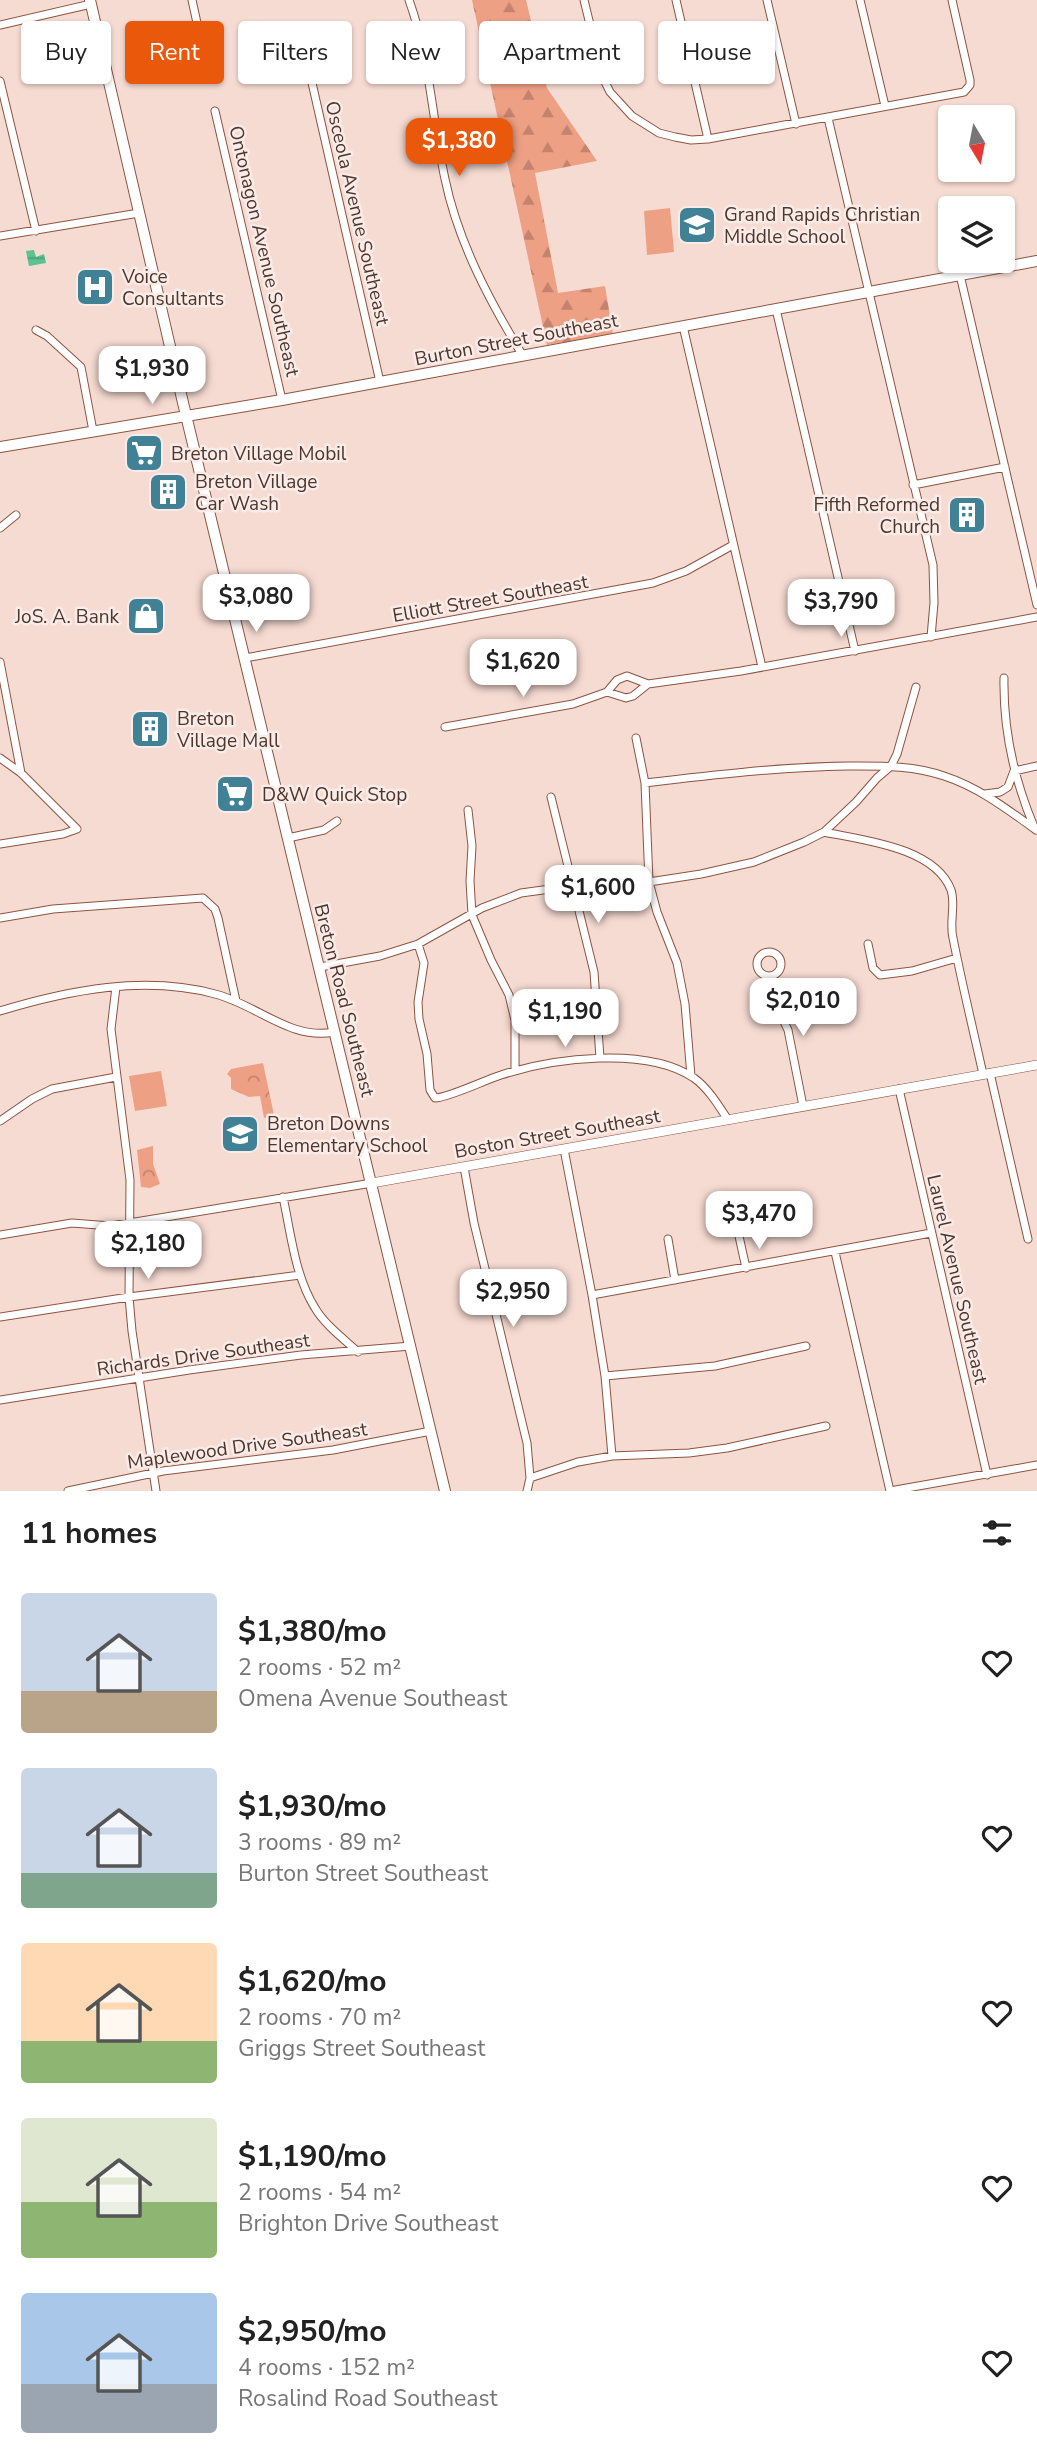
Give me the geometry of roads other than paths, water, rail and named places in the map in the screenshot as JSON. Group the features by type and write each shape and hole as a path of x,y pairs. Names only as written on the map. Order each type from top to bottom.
{"main road":[{"name":"Breton Road Southeast","path":"91,2 187,417 445,1491"},
{"name":"Burton Street Southeast","path":"0,447 282,400 1037,261"}],"street":[{"path":"192,0 197,21"},
{"path":"409,0 427,66 445,181 460,229 499,317 523,356"},
{"path":"583,0 603,78 618,100 632,116 659,133 691,140 796,124 957,94 968,89 970,80 952,0"},
{"path":"676,0 708,139"},
{"path":"767,0 796,124"},
{"path":"860,0 885,106"},
{"path":"0,25 91,2"},
{"path":"0,81 36,231"},
{"name":"Osceola Avenue Southeast","path":"312,84 380,382"},
{"name":"Ontonagon Avenue Southeast","path":"215,111 282,400"},
{"path":"828,118 933,565 931,637"},
{"path":"0,236 139,214"},
{"path":"960,275 1037,605"},
{"path":"776,309 855,651"},
{"path":"683,326 762,667"},
{"path":"36,330 80,364 93,432"},
{"path":"913,485 1005,467"},
{"path":"0,528 16,515"},
{"name":"Elliott Street Southeast","path":"245,657 653,583 686,571 733,545"},
{"path":"607,692 626,698 634,696 648,684 855,651 1037,617"},
{"path":"0,662 21,774"},
{"path":"445,727 573,704 607,692 621,677 635,677 648,684"},
{"path":"1004,678 1005,724 1014,771 1036,831"},
{"path":"320,967 380,956 418,944 512,896 572,886 649,882 754,862 824,832 891,766 916,687"},
{"path":"636,738 645,783 649,882 657,912 677,963 685,1004 691,1076"},
{"path":"0,758 21,774 77,829 63,834 0,844"},
{"path":"645,783 784,768 891,766 942,775 984,794 1036,831"},
{"path":"1014,771 1037,766"},
{"path":"984,794 1000,792 1008,787 1014,771"},
{"path":"551,797 594,972 600,1058"},
{"path":"468,810 472,846 472,915 509,995 515,1020 515,1071"},
{"path":"288,838 324,830 337,821"},
{"path":"824,832 883,843 907,852 933,866 950,888 953,899 952,933 957,958 1028,1239"},
{"path":"0,918 80,907 203,898 215,909 218,918 236,1001"},
{"path":"418,944 424,962 418,1002 419,1019 427,1054 430,1090 435,1098 443,1098 515,1071 600,1058 630,1058 661,1063 691,1076 716,1101 728,1120"},
{"path":"868,944 873,968 880,975 912,971 957,958"},
{"path":"771,976 777,1007 788,1030 803,1107"},
{"path":"117,987 111,1029 130,1180 129,1297 137,1378 156,1491"},
{"path":"0,1011 41,999 117,987 183,987 236,1001 311,1035 334,1032"},
{"name":"Boston Street Southeast","path":"0,1235 72,1223 111,1226 130,1223 464,1167 1037,1065"},
{"path":"0,1121 52,1089 116,1077"},
{"name":"Laurel Avenue Southeast","path":"900,1089 987,1475"},
{"path":"564,1149 605,1376 612,1456"},
{"path":"464,1167 474,1223 527,1443 530,1478 527,1491"},
{"path":"283,1197 300,1275 316,1310 358,1352"},
{"path":"737,1227 746,1268"},
{"path":"592,1295 931,1233"},
{"path":"668,1239 675,1280"},
{"path":"835,1251 890,1491 1037,1465"},
{"path":"0,1317 300,1275"},
{"name":"Richards Drive Southeast","path":"0,1400 301,1355 411,1346"},
{"path":"605,1376 715,1366 806,1346"},
{"path":"530,1478 558,1467 612,1456 689,1453 727,1448 826,1426"},
{"name":"Maplewood Drive Southeast","path":"68,1491 154,1472 333,1450 431,1431"}],"place":[{"name":"Grand Rapids Christian Middle School","path":"697,225"},
{"name":"Voice Consultants","path":"95,287"},
{"name":"Breton Village Mobil","path":"144,453"},
{"name":"Breton Village Car Wash","path":"168,492"},
{"name":"Fifth Reformed Church","path":"967,515"},
{"name":"JoS. A. Bank","path":"146,616"},
{"name":"Breton Village Mall","path":"150,729"},
{"name":"D&W Quick Stop","path":"235,794"},
{"name":"Breton Downs Elementary School","path":"240,1134"}]}
